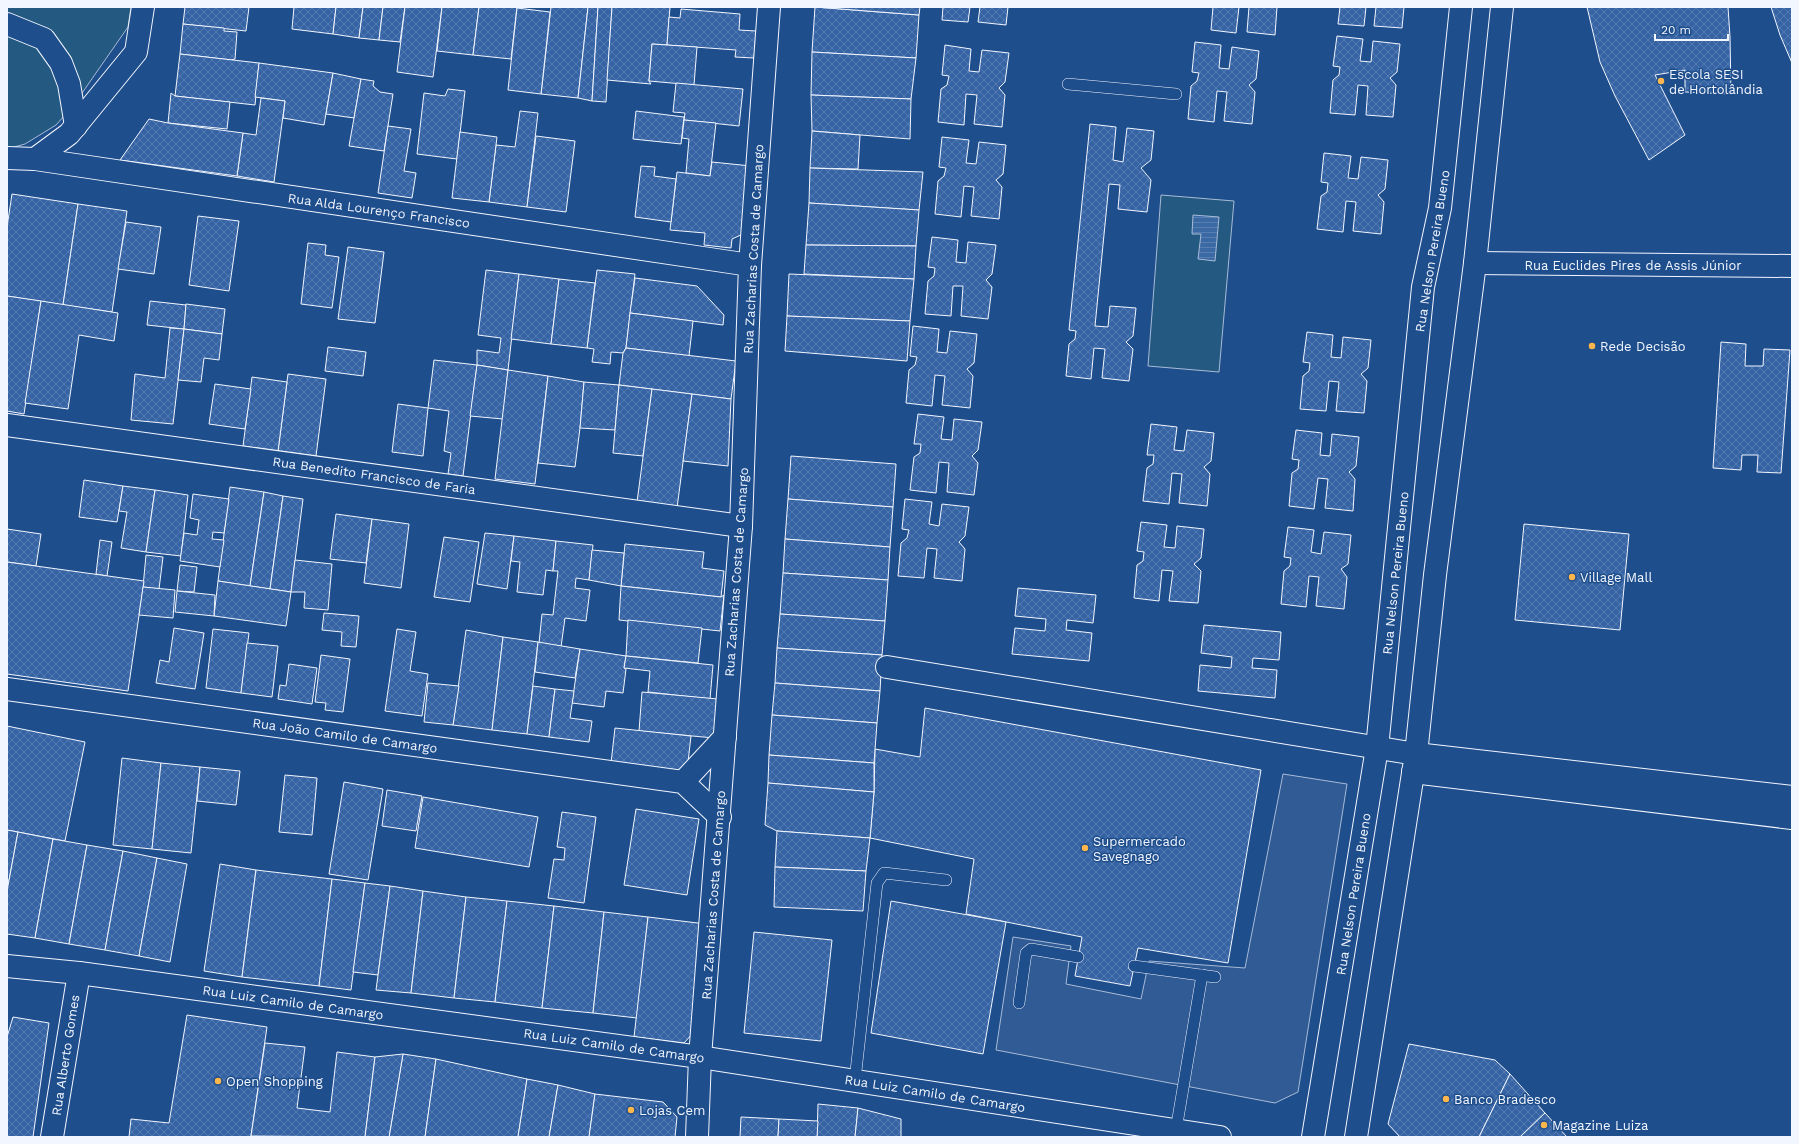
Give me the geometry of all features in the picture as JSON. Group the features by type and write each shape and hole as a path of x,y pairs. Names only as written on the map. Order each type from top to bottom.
{"street":[{"path":"35,159 69,134 136,52 144,7"},
{"name":"Rua Zacharias Costa de Camargo","path":"697,1137 700,1057 720,817 741,526 750,265 769,7"},
{"name":"Rua Nelson Pereira Bueno","path":"1313,1137 1377,748 1423,287 1440,208 1461,7"},
{"path":"1356,1137 1414,763 1435,575 1475,263 1502,7"},
{"path":"7,24 44,39 61,63 69,84 76,126"},
{"name":"Rua Alda Lourenço Francisco","path":"7,158 35,159 750,265"},
{"name":"Rua Euclides Pires de Assis Júnior","path":"1475,263 1792,266"},
{"name":"Rua Benedito Francisco de Faria","path":"7,425 741,526"},
{"path":"887,667 1377,748 1414,763 1792,818"},
{"name":"Rua João Camilo de Camargo","path":"7,689 683,782"},
{"path":"720,817 683,782 725,737"},
{"path":"1414,763 1792,797"},
{"name":"Rua Luiz Camilo de Camargo","path":"7,966 79,973 700,1057 1220,1137"},
{"name":"Rua Alberto Gomes","path":"52,1137 79,973"}],"lane":[{"path":"1068,84 1176,94"},
{"path":"855,1080 877,883 884,873 946,880"},
{"path":"1019,1003 1026,953 1031,949 1078,957"},
{"path":"1134,966 1215,977"},
{"path":"1176,1130 1202,975"}],"shaded area":[{"path":"7,7 131,7 128,27 73,106 56,125 25,144 7,149"},
{"path":"1161,195 1234,201 1219,372 1148,366"},
{"path":"1193,215 1219,217 1215,261 1198,259 1201,234 1192,234"},
{"path":"1283,774 1347,784 1298,1092 1275,1103 996,1050 1013,937 1071,946 1066,984 1141,999 1149,961 1245,968"}],"building":[{"path":"185,7 249,7 246,31 183,24"},
{"path":"294,7 336,7 333,34 292,29"},
{"path":"336,7 363,7 359,38 333,34"},
{"path":"363,7 383,7 379,40 359,38"},
{"path":"383,7 405,7 400,42 379,40"},
{"path":"405,7 442,7 433,77 397,72"},
{"path":"442,7 479,7 473,55 437,51"},
{"path":"479,7 517,7 511,59 473,55"},
{"path":"551,7 588,7 578,98 541,94"},
{"path":"588,7 598,7 592,101 578,98"},
{"path":"598,7 612,7 606,102 592,101"},
{"path":"612,7 670,7 667,45 652,44 649,81 651,84 607,80"},
{"path":"815,7 919,15 916,58 812,52"},
{"path":"815,7 920,7 919,15"},
{"path":"943,7 970,7 968,22 942,20"},
{"path":"980,7 1008,7 1006,25 978,22"},
{"path":"1213,7 1239,7 1236,33 1211,30"},
{"path":"1249,7 1277,7 1275,35 1247,32"},
{"path":"1340,7 1366,7 1364,26 1338,24"},
{"path":"1376,7 1404,7 1402,28 1374,26"},
{"path":"1587,7 1728,7 1731,94 1685,92 1685,70 1655,75 1685,135 1649,160 1615,96 1600,62"},
{"path":"1771,7 1792,7 1792,63 1780,35"},
{"path":"517,8 550,12 541,94 508,90"},
{"path":"681,9 740,14 739,30 756,31 754,58 735,57 736,50 667,45 669,17 680,18"},
{"path":"183,24 224,28 224,31 237,32 235,59 231,60 180,54"},
{"path":"1337,36 1363,39 1360,61 1371,62 1373,41 1400,44 1397,72 1390,78 1396,85 1393,117 1366,115 1368,86 1358,85 1355,115 1330,113 1333,80 1339,75 1340,67 1333,66"},
{"path":"1195,42 1221,45 1219,68 1229,69 1232,47 1259,51 1256,79 1249,85 1255,92 1252,124 1224,121 1227,92 1217,91 1214,122 1188,119 1191,86 1197,81 1199,73 1192,72"},
{"path":"652,44 697,47 694,85 649,81"},
{"path":"945,45 971,49 969,71 979,72 982,50 1009,53 1005,82 999,88 1005,95 1002,127 974,124 977,95 966,94 964,125 938,122 941,89 947,85 949,76 942,75"},
{"path":"812,52 916,58 911,99 811,95"},
{"path":"180,54 259,63 255,105 175,96"},
{"path":"259,63 333,73 324,125 283,118 285,101 255,97"},
{"path":"333,73 361,79 354,118 326,114"},
{"path":"361,79 374,81 373,86 380,92 393,94 384,151 349,146"},
{"path":"676,83 743,89 739,126 684,120 685,113 673,112"},
{"path":"448,89 465,91 457,159 417,154 424,93 445,96"},
{"path":"171,93 175,96 230,102 227,129 168,123"},
{"path":"811,95 911,99 910,139 812,131"},
{"path":"261,98 285,101 274,182 237,176 243,133 256,135"},
{"path":"520,111 538,113 527,207 489,202 496,145 515,147"},
{"path":"636,111 684,117 681,144 633,139"},
{"path":"149,119 243,133 237,176 120,160"},
{"path":"684,120 716,123 710,176 686,173 689,139 682,138"},
{"path":"1090,124 1116,127 1113,160 1123,162 1127,128 1154,131 1151,160 1141,168 1151,180 1147,212 1118,209 1120,185 1109,184 1095,326 1108,327 1110,306 1136,308 1133,336 1126,342 1133,349 1129,381 1102,378 1105,349 1094,348 1091,379 1066,376 1069,344 1075,339 1076,331 1069,330"},
{"path":"388,126 411,129 404,171 416,173 412,198 378,193"},
{"path":"812,131 860,135 858,169 810,168"},
{"path":"460,132 497,137 489,202 452,198"},
{"path":"536,136 575,141 566,212 527,207"},
{"path":"942,137 969,140 966,163 976,164 979,142 1006,145 1003,174 996,180 1002,187 999,219 971,216 974,187 964,186 961,217 935,214 938,181 944,176 946,168 939,167"},
{"path":"1324,153 1351,156 1348,178 1358,179 1361,157 1388,160 1385,189 1378,195 1384,202 1381,234 1353,231 1356,202 1346,201 1343,232 1317,229 1321,196 1327,192 1328,183 1321,182"},
{"path":"712,162 751,166 743,234 732,239 731,248 704,245 705,233 670,230 677,172 710,176"},
{"path":"641,166 655,167 654,176 676,179 671,222 635,217"},
{"path":"810,168 923,172 919,210 809,203"},
{"path":"12,194 78,204 63,305 7,296 7,227"},
{"path":"809,203 919,210 916,246 806,245"},
{"path":"78,204 127,211 112,312 63,305"},
{"path":"198,216 239,221 229,291 189,285"},
{"path":"126,222 161,227 154,274 118,269"},
{"path":"932,237 958,240 956,262 966,263 968,242 996,245 992,274 986,280 992,287 988,319 961,316 963,286 953,286 951,316 925,314 928,281 934,276 935,268 928,267"},
{"path":"308,243 326,245 325,255 339,257 332,308 301,304"},
{"path":"806,245 916,246 914,279 804,274"},
{"path":"348,247 384,252 375,323 338,319"},
{"path":"486,270 519,274 508,370 477,365 477,350 499,353 501,338 478,335"},
{"path":"597,270 635,274 626,348 623,353 611,352 610,364 592,362 594,349 587,348"},
{"path":"519,274 559,279 551,344 511,339"},
{"path":"789,274 914,279 910,321 787,316"},
{"path":"635,278 697,286 724,315 723,325 630,313"},
{"path":"559,279 595,283 587,348 551,344"},
{"path":"7,296 41,301 24,414 7,411"},
{"path":"41,301 118,313 114,341 79,335 68,409 25,403"},
{"path":"150,301 186,305 184,329 147,325"},
{"path":"186,304 225,309 222,334 184,329"},
{"path":"630,313 693,321 689,356 626,348"},
{"path":"787,316 910,321 907,361 785,351"},
{"path":"913,326 939,329 937,352 947,353 950,331 977,334 974,363 967,369 973,376 970,408 942,405 945,376 935,375 932,406 906,403 909,370 915,365 917,357 910,356"},
{"path":"170,328 184,329 173,424 131,420 135,374 165,378"},
{"path":"184,329 222,334 219,360 204,358 201,382 178,380"},
{"path":"1307,332 1333,335 1331,357 1341,358 1343,337 1371,340 1368,368 1361,374 1367,381 1364,413 1336,411 1339,382 1329,381 1326,411 1300,409 1303,376 1309,371 1310,363 1303,362"},
{"path":"1721,342 1746,344 1745,366 1763,366 1764,349 1790,350 1781,473 1757,472 1758,455 1742,455 1741,470 1713,468"},
{"path":"328,347 366,352 363,376 325,371"},
{"path":"626,348 736,361 731,399 619,385 623,353"},
{"path":"434,360 477,365 463,476 448,474 451,453 444,451 449,411 428,408"},
{"path":"477,365 508,370 503,419 470,416"},
{"path":"508,370 548,376 535,484 495,479"},
{"path":"288,374 326,379 316,456 278,451"},
{"path":"548,376 584,382 575,467 538,463"},
{"path":"252,377 287,382 278,451 243,446"},
{"path":"584,382 619,385 615,430 580,428"},
{"path":"215,384 251,389 245,429 209,424"},
{"path":"619,385 652,389 643,456 613,453"},
{"path":"652,389 692,394 677,508 637,502"},
{"path":"692,394 731,399 728,466 683,461"},
{"path":"398,404 428,408 423,456 392,452"},
{"path":"918,414 944,417 941,439 952,440 954,419 982,422 978,450 972,456 978,463 974,495 947,492 949,463 939,462 936,493 910,490 914,457 920,453 921,444 914,444"},
{"path":"1151,424 1177,427 1174,450 1184,451 1187,430 1214,433 1211,461 1204,467 1210,474 1207,506 1179,503 1182,474 1172,473 1169,504 1143,501 1147,468 1153,464 1154,455 1147,455"},
{"path":"1296,430 1322,433 1320,455 1330,456 1332,434 1359,437 1356,466 1349,472 1355,479 1353,511 1325,508 1328,479 1318,478 1314,509 1289,506 1292,473 1298,469 1299,460 1292,459"},
{"path":"791,456 896,464 893,507 788,499"},
{"path":"84,480 123,486 117,522 79,517"},
{"path":"123,486 155,490 146,552 121,548 127,512 119,511"},
{"path":"230,487 264,492 250,586 218,581"},
{"path":"155,490 188,495 181,556 146,552"},
{"path":"264,492 283,496 270,589 250,586"},
{"path":"193,494 229,499 224,533 213,532 212,539 224,540 220,567 180,561 184,533 197,535 199,520 190,518"},
{"path":"283,496 303,499 291,592 270,589"},
{"path":"788,499 893,507 890,547 785,539"},
{"path":"905,499 932,502 929,524 939,526 942,504 969,507 965,536 959,542 965,549 962,581 934,578 937,549 927,548 924,578 898,576 901,543 907,538 909,530 902,529"},
{"path":"336,514 372,519 366,563 330,559"},
{"path":"372,519 409,524 401,588 364,583"},
{"path":"1141,522 1167,525 1164,547 1175,548 1177,526 1204,529 1201,558 1194,564 1201,571 1198,603 1169,601 1173,571 1162,570 1159,601 1134,598 1137,565 1143,561 1144,552 1137,551"},
{"name":"Village Mall","path":"1524,524 1629,534 1620,630 1515,620"},
{"path":"1288,527 1314,530 1311,552 1321,554 1324,532 1351,535 1348,564 1341,569 1347,577 1344,609 1316,606 1319,577 1309,576 1306,607 1281,604 1284,571 1290,566 1291,558 1284,557"},
{"path":"7,529 41,534 36,566 7,562"},
{"path":"485,533 514,536 507,589 477,584"},
{"path":"514,536 556,541 553,571 546,570 543,595 517,592 520,562 511,561"},
{"path":"444,537 479,542 470,602 434,597"},
{"path":"785,539 890,547 888,580 783,573"},
{"path":"100,540 112,542 107,576 96,574"},
{"path":"556,541 593,545 589,580 576,578 575,588 590,590 586,621 565,618 561,647 539,643 542,614 553,615 558,571 553,571"},
{"path":"625,544 704,552 702,568 724,571 721,597 621,586"},
{"path":"592,550 624,553 621,586 589,580"},
{"path":"146,555 163,557 159,589 143,587"},
{"path":"295,560 332,564 328,610 304,608 305,592 291,592"},
{"path":"7,562 144,581 128,691 7,674"},
{"path":"180,565 197,567 194,592 177,591"},
{"path":"783,573 888,580 885,621 780,614"},
{"path":"218,581 291,592 286,626 214,616"},
{"path":"621,586 721,597 724,595 720,631 619,620"},
{"path":"143,587 175,590 173,618 139,615"},
{"path":"1018,588 1096,595 1093,623 1067,620 1066,630 1092,633 1089,661 1012,654 1015,628 1045,631 1046,619 1015,616"},
{"path":"177,591 215,595 214,616 175,612"},
{"path":"324,613 359,616 356,647 341,646 342,632 322,630"},
{"path":"780,614 885,621 882,655 777,648"},
{"path":"628,620 702,628 698,663 626,656"},
{"path":"1204,625 1281,632 1279,660 1253,658 1252,668 1277,670 1275,698 1198,691 1200,665 1231,668 1232,657 1201,653"},
{"path":"174,628 204,633 195,689 156,683 160,660 169,662"},
{"path":"213,629 249,633 241,693 206,688"},
{"path":"397,629 416,632 410,671 428,674 422,716 385,711"},
{"path":"466,630 503,637 492,730 453,725"},
{"path":"503,637 538,642 527,734 492,730"},
{"path":"538,642 580,649 575,678 535,672"},
{"path":"247,643 278,646 272,697 241,693"},
{"path":"777,648 882,655 880,691 775,683"},
{"path":"580,649 626,656 623,693 606,691 604,707 572,703"},
{"path":"321,655 350,659 343,712 325,710 326,703 315,702"},
{"path":"626,656 713,665 710,699 648,692 650,671 624,668"},
{"path":"289,664 317,668 312,704 278,699 280,685 286,686"},
{"path":"428,683 459,686 453,725 424,722"},
{"path":"775,683 880,691 877,723 772,715"},
{"path":"533,686 555,689 549,737 527,734"},
{"path":"555,689 574,691 570,718 592,721 589,742 549,737"},
{"path":"642,692 718,699 714,738 639,731"},
{"name":"Supermercado Savegnago","path":"925,708 1261,770 1228,963 1138,948 1130,986 1075,976 1082,937 966,914 974,859 870,838 874,792 875,749 920,757"},
{"path":"772,715 877,723 874,763 769,755"},
{"path":"7,726 85,742 65,841 7,830"},
{"path":"615,728 691,736 687,771 611,763"},
{"path":"769,755 874,763 874,792 768,783"},
{"path":"122,758 161,763 152,849 113,845"},
{"path":"161,763 200,767 191,853 152,849"},
{"path":"200,767 240,771 236,805 197,801"},
{"path":"285,775 317,778 312,835 279,832"},
{"path":"344,782 383,789 368,880 329,874"},
{"path":"768,783 874,792 870,838 777,831 765,825"},
{"path":"387,790 422,796 416,831 382,826"},
{"path":"423,797 538,817 529,867 415,848"},
{"path":"636,809 699,819 687,895 624,885"},
{"path":"562,812 596,817 584,903 548,898 554,859 564,860 565,848 557,847"},
{"path":"7,830 18,832 7,891"},
{"path":"777,831 870,838 866,871 775,867"},
{"path":"18,832 53,839 35,938 7,934 7,891"},
{"path":"53,839 87,845 69,944 35,938"},
{"path":"87,845 123,851 105,950 69,944"},
{"path":"123,851 157,858 139,956 105,950"},
{"path":"157,858 187,864 170,962 139,956"},
{"path":"220,864 256,870 242,977 204,971"},
{"path":"775,867 866,871 863,911 774,907"},
{"path":"256,870 332,879 319,986 242,977"},
{"path":"332,879 365,883 351,990 319,986"},
{"path":"365,883 390,886 378,975 353,972"},
{"path":"390,886 423,891 411,993 376,990"},
{"path":"423,891 466,897 454,998 411,993"},
{"path":"466,897 507,901 495,1002 454,998"},
{"path":"507,901 554,906 542,1008 495,1002"},
{"path":"891,901 1006,922 983,1054 871,1033"},
{"path":"554,906 604,912 593,1013 542,1008"},
{"path":"604,912 648,917 637,1018 593,1013"},
{"path":"648,917 706,924 693,1033 684,1043 634,1037"},
{"path":"754,932 832,940 821,1041 744,1033"},
{"name":"Open Shopping","path":"187,1015 267,1027 251,1136 259,1137 129,1137 131,1119 169,1123"},
{"path":"13,1017 49,1023 33,1137 7,1137 7,1037"},
{"path":"265,1043 305,1047 297,1108 330,1112 337,1052 375,1057 365,1137 251,1136"},
{"name":"Banco Bradesco","path":"1409,1044 1495,1060 1510,1074 1479,1137 1400,1137 1388,1124"},
{"path":"403,1054 436,1059 425,1137 389,1137"},
{"path":"403,1054 389,1137 365,1137 375,1057"},
{"path":"436,1059 527,1079 518,1137 425,1137"},
{"path":"1510,1074 1545,1113 1520,1137 1479,1137"},
{"path":"527,1079 558,1085 549,1137 518,1137"},
{"path":"558,1085 595,1094 589,1137 549,1137"},
{"name":"Lojas Cem","path":"595,1094 663,1102 677,1117 675,1137 589,1137"},
{"path":"818,1104 858,1108 855,1137 817,1137"},
{"path":"858,1108 901,1119 901,1137 855,1137"},
{"name":"Magazine Luiza","path":"1545,1113 1567,1137 1520,1137"},
{"path":"741,1117 779,1119 778,1137 740,1137"},
{"path":"779,1119 818,1121 817,1137 778,1137"}],"place":[{"name":"Escola SESI de Hortolândia","path":"1661,81"},
{"name":"Rede Decisão","path":"1592,346"},
{"name":"Village Mall","path":"1572,577"},
{"name":"Supermercado Savegnago","path":"1085,848"},
{"name":"Open Shopping","path":"218,1081"},
{"name":"Banco Bradesco","path":"1446,1099"},
{"name":"Lojas Cem","path":"631,1110"},
{"name":"Magazine Luiza","path":"1544,1125"}]}
